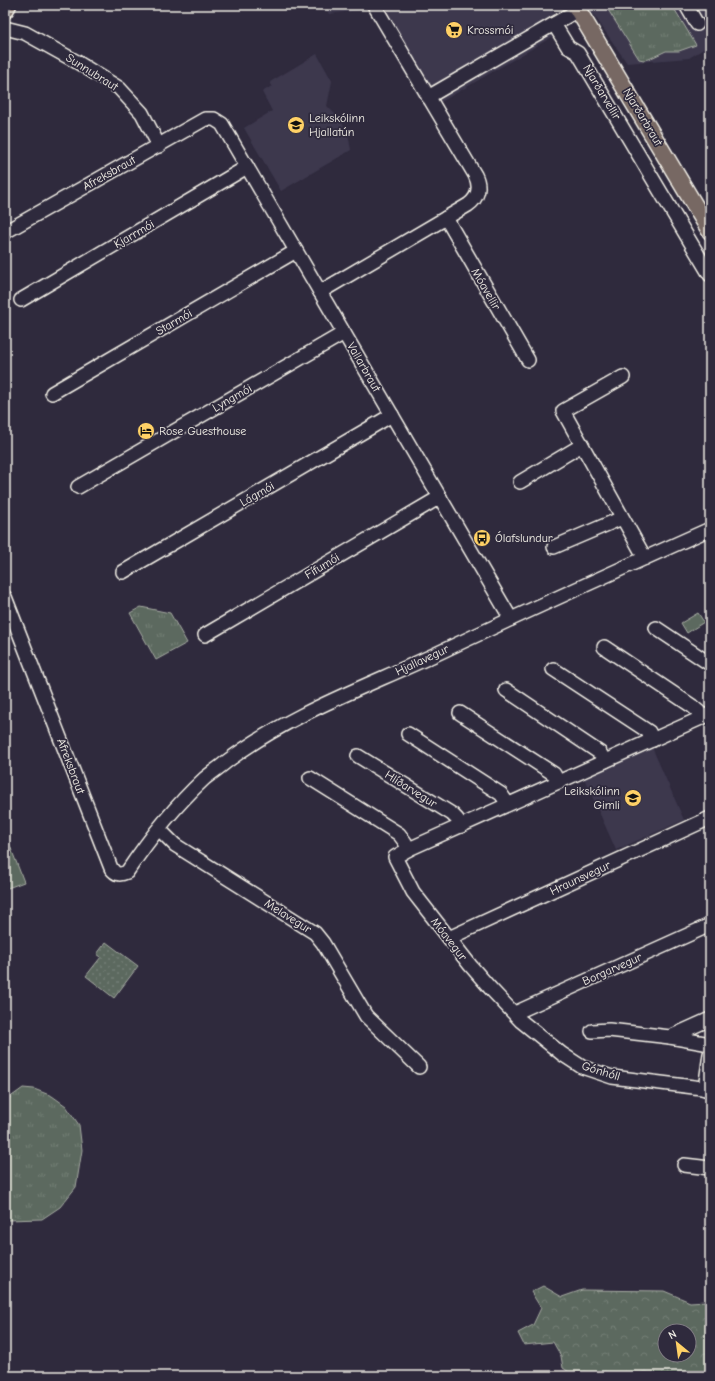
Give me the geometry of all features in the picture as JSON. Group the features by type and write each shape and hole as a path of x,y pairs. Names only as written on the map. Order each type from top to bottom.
{"main road":[{"path":"5,11 8,5"},
{"name":"Njarðarbraut","path":"576,7 710,230"}],"street":[{"path":"320,292 468,205 474,200 478,192 478,183 475,175 374,5"},
{"path":"686,5 697,24"},
{"path":"428,97 554,24 576,7"},
{"name":"Sunnubraut","path":"5,11 25,33"},
{"name":"Njarðarvellir","path":"554,24 568,47 578,53 710,275"},
{"name":"Sunnubraut","path":"5,28 25,33 77,62 119,88 142,113 159,146"},
{"name":"Afreksbraut","path":"5,232 205,119 214,119"},
{"name":"Vallarbraut","path":"214,119 222,124 511,619"},
{"path":"645,165 664,153"},
{"name":"Kjarrmói","path":"21,300 247,167"},
{"name":"Móavellir","path":"446,218 528,360"},
{"name":"Starmói","path":"52,393 296,251"},
{"name":"Lyngmói","path":"78,487 344,333"},
{"path":"623,377 563,411 645,558"},
{"name":"Lágmói","path":"123,572 392,415"},
{"path":"520,482 582,445"},
{"name":"Fífumói","path":"205,635 440,497"},
{"path":"554,547 622,518"},
{"name":"Hjallavegur","path":"159,829 173,811 205,778 244,748 275,729 304,714 710,529"},
{"name":"Afreksbraut","path":"5,597 111,868 115,873 121,874 127,872 159,829"},
{"path":"656,628 710,664"},
{"path":"604,646 706,716"},
{"path":"553,669 644,728 649,732 653,740"},
{"path":"506,690 600,753 605,761"},
{"path":"460,713 554,774 558,782"},
{"path":"310,778 399,834 409,849 706,716"},
{"path":"408,734 501,794 508,804"},
{"name":"Hlíðarvegur","path":"358,756 452,814 461,826"},
{"name":"Hraunsvegur","path":"449,938 710,818"},
{"name":"Melavegur","path":"159,829 175,845 315,933 323,943 366,1016 419,1067"},
{"name":"Móavegur","path":"409,849 395,857 413,892 485,983 515,1013"},
{"name":"Borgarvegur","path":"515,1013 710,925"},
{"name":"Gónhóll","path":"515,1013 521,1021 562,1054 582,1067 612,1077 707,1089 710,1054"},
{"path":"670,1037 710,1019"},
{"path":"592,1031 609,1030 670,1037 710,1044"},
{"path":"684,1165 710,1168"}],"shaded area":[{"path":"324,5 549,5 564,30 441,102 424,106 367,9 329,14"},
{"path":"587,5 710,5 710,45 689,58 627,63"},
{"name":"Leikskólinn Hjallatún","path":"317,54 332,81 327,106 340,119 348,134 351,150 281,191 244,128 272,111 262,92 272,86 270,82"},
{"name":"Leikskólinn Gimli","path":"651,745 684,820 616,850 583,776"}],"green space":[{"path":"605,5 672,5 696,45 679,51 666,51 649,59 639,59"},
{"path":"141,607 170,613 187,643 156,660 130,613"},
{"path":"698,613 704,622 687,633 681,623"},
{"path":"5,833 24,882 5,889"},
{"path":"106,942 138,966 114,998 86,976 101,957 97,954"},
{"path":"23,1088 34,1089 52,1096 66,1106 79,1125 82,1150 76,1187 60,1207 42,1219 8,1220 5,1219 5,1101"},
{"path":"543,1286 562,1297 582,1290 664,1291 690,1302 706,1301 710,1305 710,1376 656,1374 648,1376 575,1376 563,1368 561,1356 553,1342 524,1345 518,1333 533,1325 541,1308 531,1292"}],"place":[{"name":"Krossmói","path":"454,30"},
{"name":"Leikskólinn Hjallatún","path":"296,125"},
{"name":"Rose Guesthouse","path":"146,431"},
{"name":"Ólafslundur","path":"482,538"},
{"name":"Leikskólinn Gimli","path":"633,798"}]}
